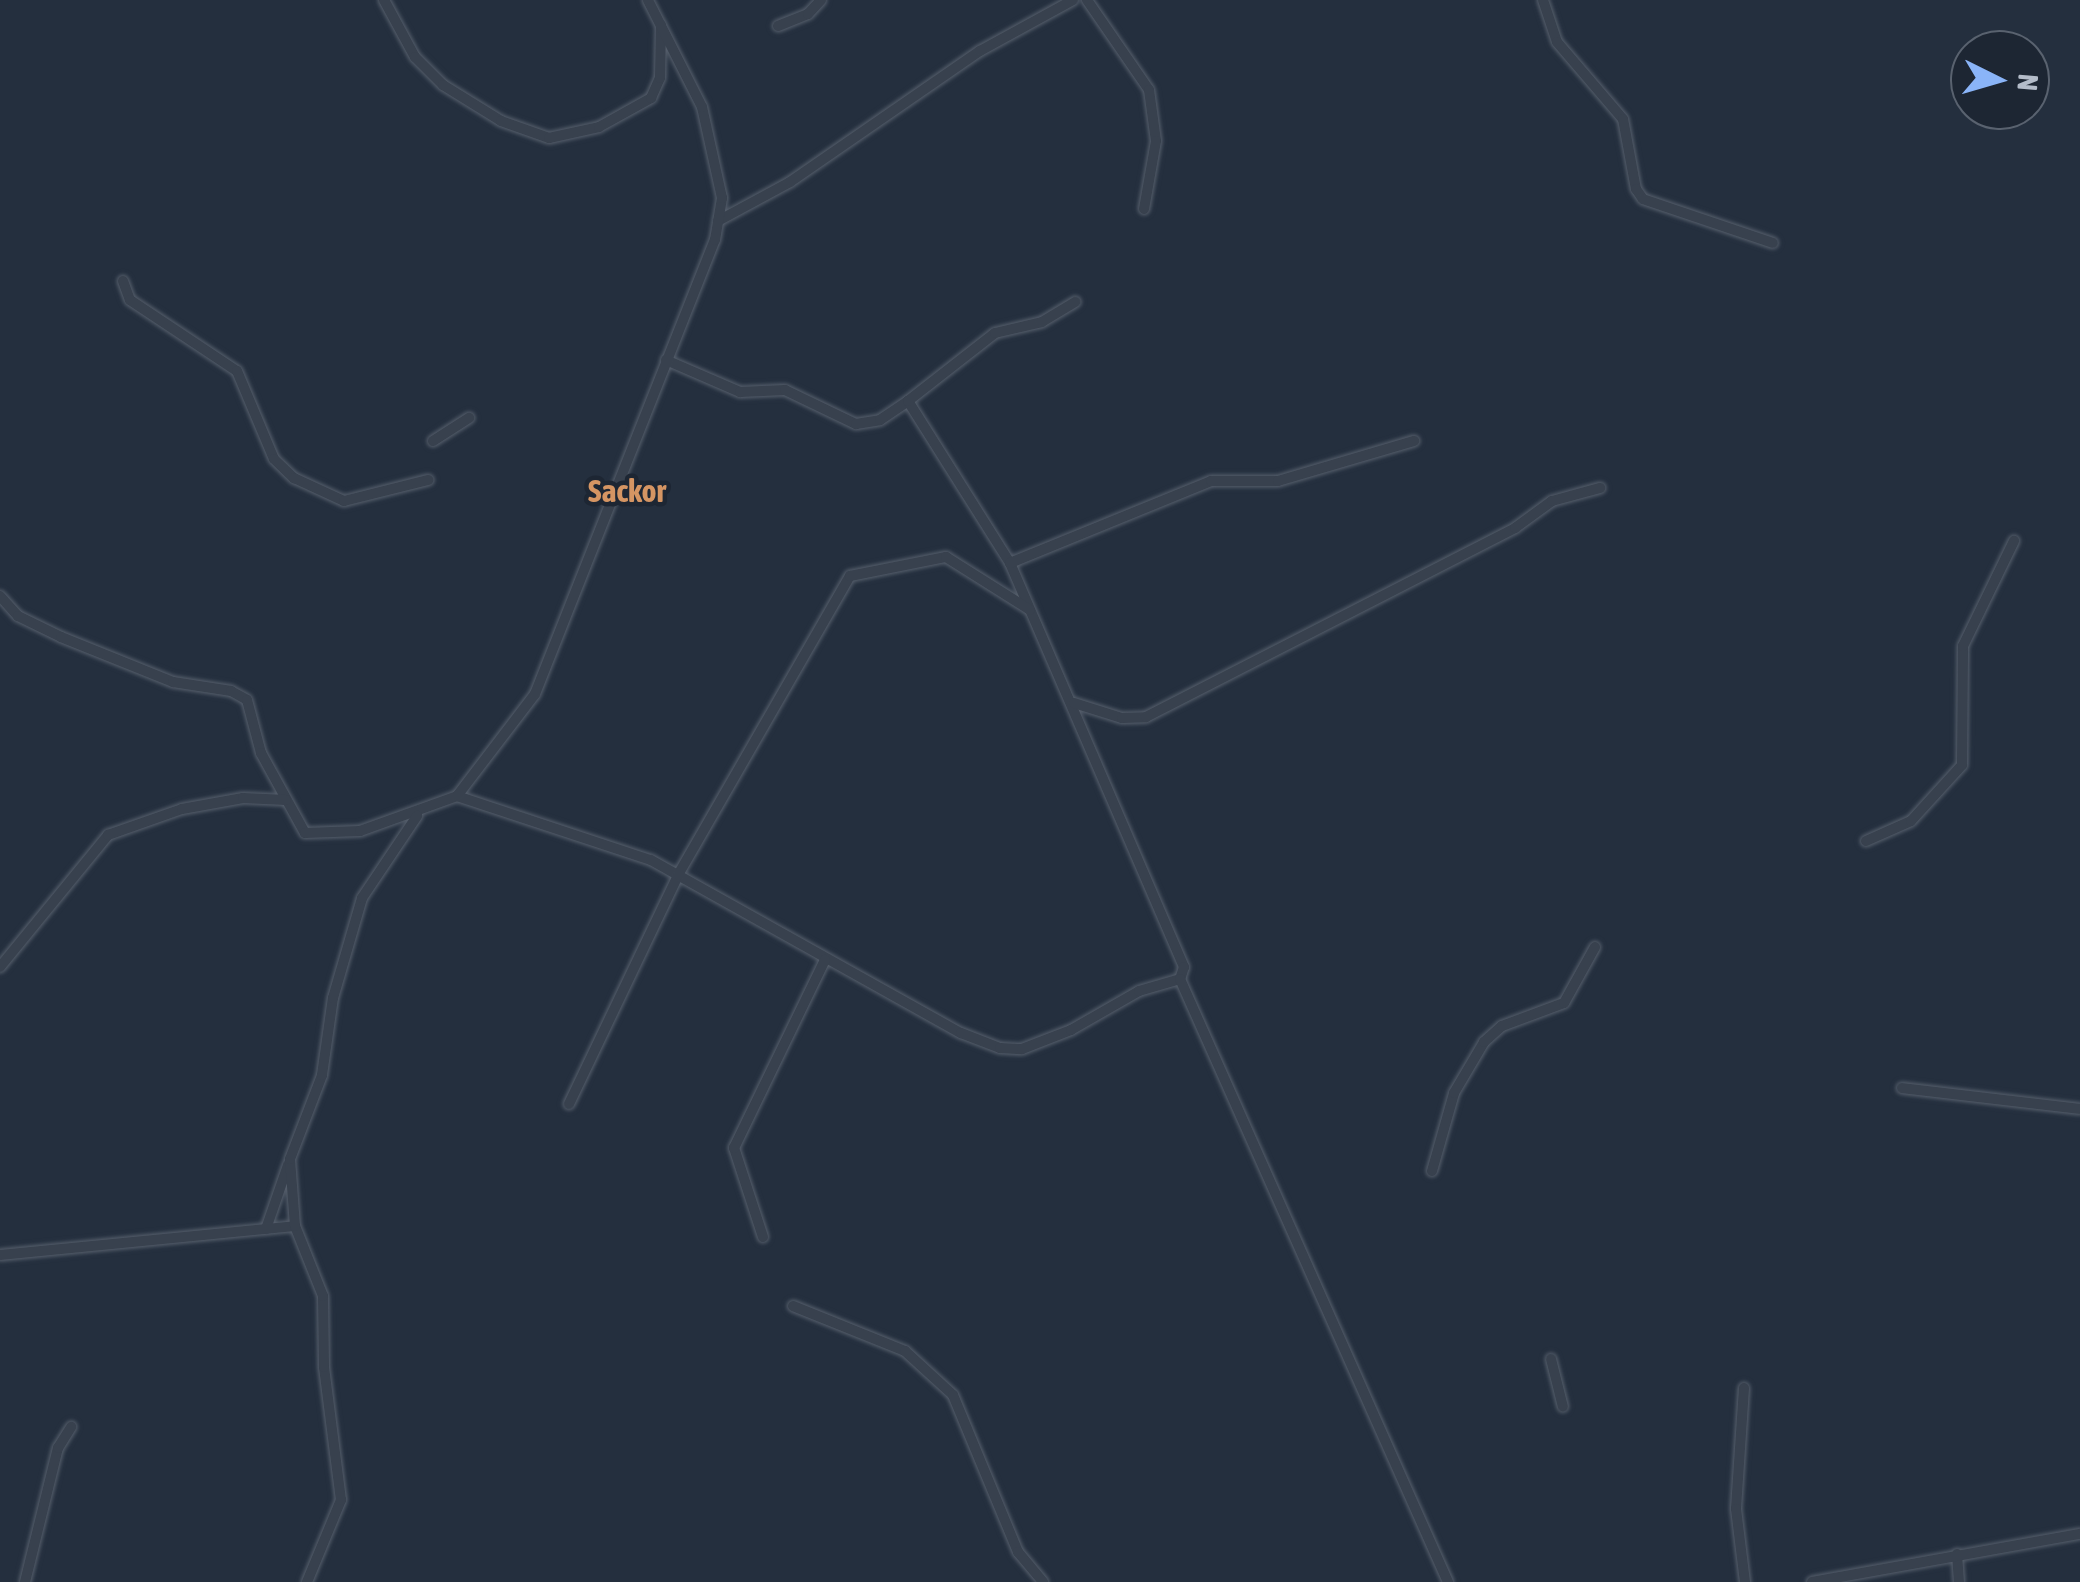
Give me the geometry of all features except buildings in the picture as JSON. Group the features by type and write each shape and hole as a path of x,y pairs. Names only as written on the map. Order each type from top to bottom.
{"street":[{"path":"384,0 415,57 443,85 501,121 549,138 599,127 651,98 660,78 661,24"},
{"path":"0,596 18,616 139,668 239,694 252,705 261,753 305,833 360,831 418,815 458,796 535,694 718,221 722,198 702,107 648,0"},
{"path":"778,26 808,14 821,0"},
{"path":"718,221 790,182 980,51 1073,0"},
{"path":"1087,0 1149,90 1156,141 1144,209"},
{"path":"1543,0 1557,42 1623,119 1636,190 1643,199 1773,243"},
{"path":"123,282 130,300 237,370 274,460 294,478 344,500 428,480"},
{"path":"666,360 740,392 785,390 856,424 880,420 995,333 1042,322 1075,302"},
{"path":"908,401 1010,563 1184,966 1180,978 1316,1270 1448,1582"},
{"path":"434,441 468,418"},
{"path":"1010,563 1211,482 1278,481 1414,441"},
{"path":"1074,704 1146,718 1516,528 1552,501 1600,488"},
{"path":"1866,841 1911,821 1962,764 1968,718 1963,646 2014,541"},
{"path":"568,1104 678,875 850,576 946,557 1030,611"},
{"path":"458,796 651,860 961,1033 1011,1048 1071,1030 1139,991 1180,978"},
{"path":"0,967 108,835 197,806 243,798 286,800"},
{"path":"266,1229 322,1075 333,998 362,898 418,815"},
{"path":"1432,1171 1454,1093 1484,1042 1502,1026 1564,1003 1595,947"},
{"path":"762,1237 734,1148 825,960"},
{"path":"1902,1088 2080,1109"},
{"path":"290,1160 295,1226 323,1296 324,1367 341,1500 312,1580"},
{"path":"0,1255 295,1226"},
{"path":"793,1306 905,1351 953,1394 1018,1552 1042,1582"},
{"path":"1551,1359 1563,1407"},
{"path":"1744,1388 1736,1509 1745,1582"},
{"path":"25,1582 58,1448 71,1426"},
{"path":"1812,1582 2080,1534"},
{"path":"1956,1554 1959,1582"}],"district":[{"name":"Sackor","path":"627,491"}]}
